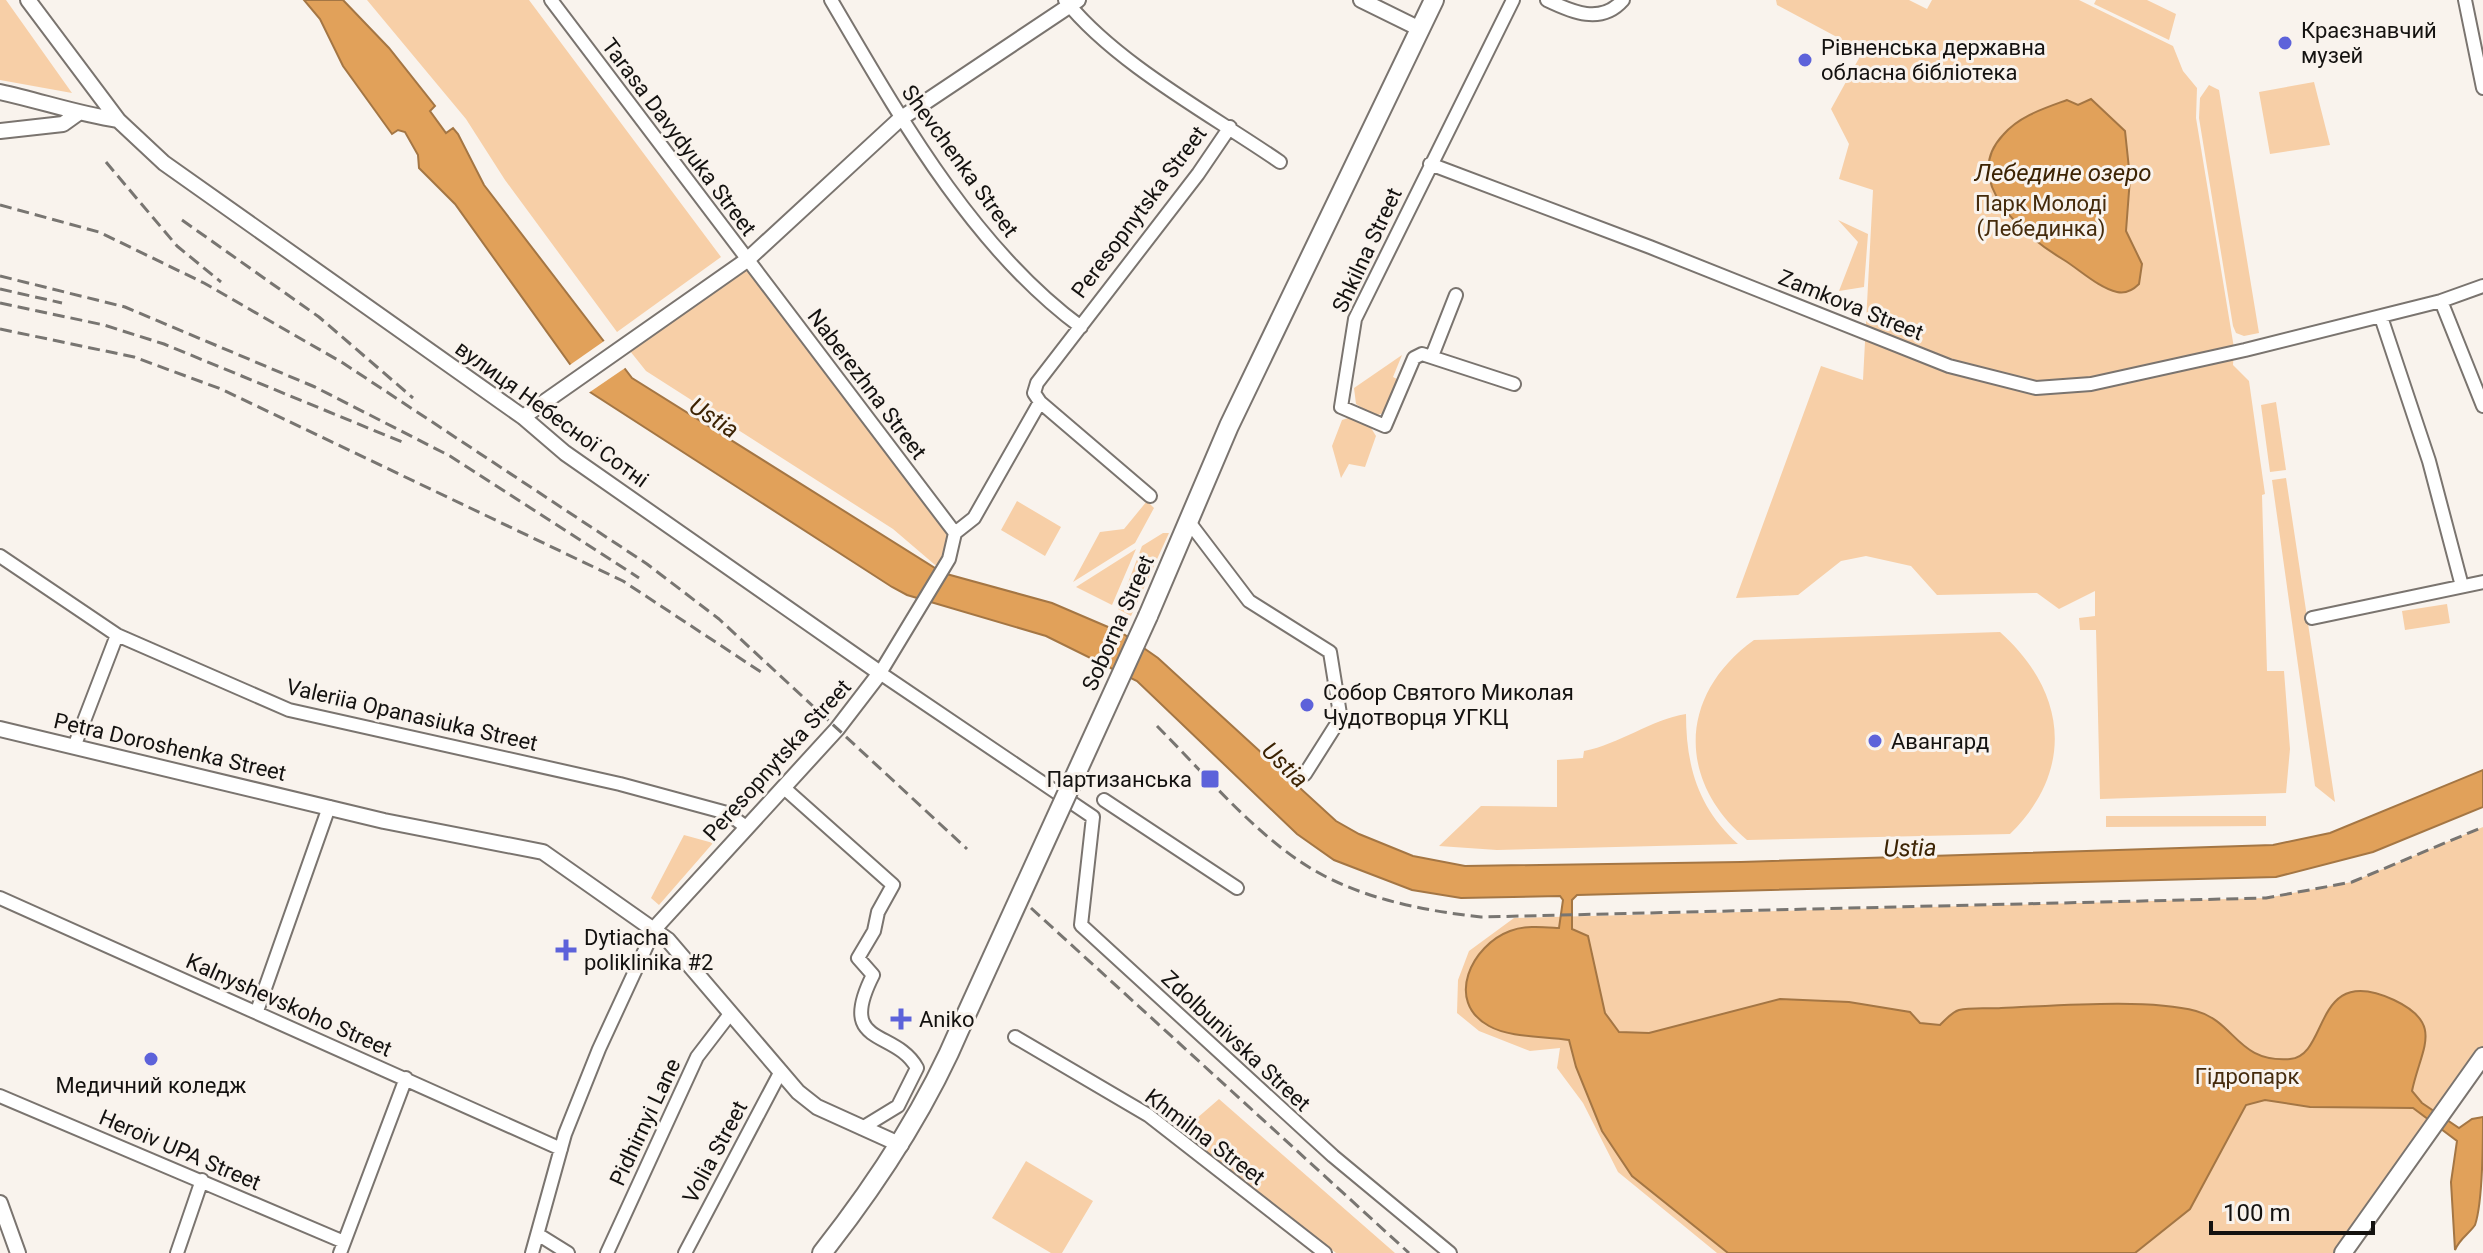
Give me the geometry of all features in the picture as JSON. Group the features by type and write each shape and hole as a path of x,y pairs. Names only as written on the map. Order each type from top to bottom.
{"main road":[{"name":"Soborna Street","path":"823,1253 901,1145 945,1063 1148,616 1229,426 1434,0"},
{"path":"2343,1253 2483,1056"}],"street":[{"name":"вулиця Небесної Сотні","path":"28,0 118,120 140,144 220,205 523,417 565,453 1093,817"},
{"name":"Tarasa Davydyuka Street","path":"551,0 747,260"},
{"name":"Shevchenka Street","path":"831,0 900,119 992,243 1081,327"},
{"path":"1361,0 1420,29"},
{"name":"Shkilna Street","path":"1432,356 1422,354 1414,358 1385,426 1341,407 1347,384 1352,327 1513,0"},
{"path":"1547,0 1585,15 1610,9 1623,0"},
{"path":"2465,0 2483,88"},
{"path":"523,417 747,260 900,119 1071,2 1085,24 1159,80 1280,162"},
{"path":"0,92 67,107 77,114 118,120"},
{"path":"0,131 63,124 77,114"},
{"name":"Peresopnytska Street","path":"532,1253 561,1149 599,1049 655,928 863,699 924,602 955,544 955,533 974,518 1040,402 1034,393 1037,383 1230,127"},
{"name":"Zamkova Street","path":"1430,164 1650,247 1949,366 2011,384 2053,389 2091,384 2381,317 2483,286"},
{"name":"Naberezhna Street","path":"747,260 955,533"},
{"path":"1456,295 1432,356 1514,384"},
{"path":"2441,301 2483,406"},
{"path":"2381,317 2429,461 2462,586"},
{"path":"1040,402 1150,496"},
{"path":"1189,522 1249,601 1330,652 1340,714 1305,774"},
{"name":"Valeriia Opanasiuka Street","path":"0,556 117,635 289,710 620,784 727,813 746,827"},
{"path":"2312,618 2483,582"},
{"path":"74,747 117,635"},
{"name":"Petra Doroshenka Street","path":"0,729 329,807 543,852 655,928 781,1071 817,1107 901,1145"},
{"path":"783,787 893,885 878,912 874,931 858,958 873,975 862,996 861,1016 875,1038 912,1058 917,1068 898,1106 862,1128"},
{"path":"1104,800 1237,888"},
{"path":"257,1011 329,807"},
{"name":"Zdolbunivska Street","path":"1093,817 1081,925 1333,1156 1450,1253"},
{"name":"Kalnyshevskoho Street","path":"0,898 561,1149"},
{"name":"Pidhirnyi Lane","path":"607,1253 697,1057 730,1014"},
{"name":"Khmilna Street","path":"1015,1037 1148,1115 1325,1253"},
{"name":"Volia Street","path":"685,1253 781,1071"},
{"path":"342,1247 406,1078"},
{"name":"Heroiv UPA Street","path":"0,1096 202,1180 342,1247"},
{"path":"177,1253 202,1180"},
{"path":"0,1203 18,1253"},
{"path":"539,1235 568,1253"}],"green space":[{"path":"0,0 6,0 72,93 0,80"},
{"path":"367,0 529,0 721,257 617,332 505,180 466,119"},
{"name":"Парк Молоді (Лебединка)","path":"1776,0 1909,0 1927,9 1932,0 2079,0 2173,46 2183,71 2197,88 2196,118 2234,348 2233,365 2249,381 2265,494 2262,495 2267,671 2284,671 2290,749 2286,793 2100,799 2096,630 2080,630 2079,618 2095,616 2095,591 2059,609 2037,593 1937,595 1911,566 1866,556 1841,561 1798,595 1736,598 1821,366 1863,380 1873,190 1839,179 1849,144 1831,109 1863,51 1777,5"},
{"path":"2096,0 2147,0 2176,14 2169,40 2094,4"},
{"path":"2314,82 2330,145 2270,154 2259,92"},
{"path":"2209,85 2219,90 2259,333 2244,336 2236,333 2233,326 2199,118 2200,98"},
{"path":"1838,220 1868,234 1864,287 1839,291 1858,242"},
{"path":"747,260 955,533 941,570 893,529 646,371 626,346"},
{"path":"1402,355 1393,377 1399,380 1386,412 1375,416 1356,404 1354,388"},
{"path":"2276,402 2286,470 2270,472 2261,405"},
{"path":"1351,417 1371,428 1376,436 1365,467 1349,464 1341,478 1332,446 1342,420"},
{"path":"2286,478 2335,802 2315,786 2272,480"},
{"path":"1017,501 1061,527 1045,556 1001,530"},
{"path":"1147,501 1154,508 1135,543 1073,582 1100,532 1124,529"},
{"path":"1163,533 1169,533 1131,616 1118,609 1142,546"},
{"path":"1136,549 1112,605 1076,587"},
{"path":"2447,604 2450,623 2405,630 2402,611"},
{"name":"Авангард","path":"2000,632 2039,679 2050,705 2054,731 2053,757 2046,783 2031,809 2010,834 1747,840 1724,816 1708,791 1698,765 1696,738 1700,711 1711,686 1729,662 1754,640"},
{"path":"1686,714 1688,751 1697,785 1713,816 1738,844 1497,850 1439,846 1481,806 1557,807 1557,760 1583,758 1584,751"},
{"path":"2106,816 2266,816 2266,826 2106,827"},
{"name":"Гідропарк","path":"2483,827 2483,1056 2343,1253 1717,1253 1618,1172 1583,1103 1557,1068 1560,1048 1530,1051 1479,1031 1457,1013 1458,980 1469,951 1514,918 2266,898 2352,882"},
{"path":"684,835 713,843 659,905 651,898"},
{"path":"1219,1099 1395,1253 1336,1253 1181,1132"},
{"path":"1026,1161 1093,1201 1062,1253 1051,1253 992,1218"}],"water":[{"path":"304,0 343,0 389,48 435,106 430,111 446,133 453,128 458,134 484,185 632,378 943,573 1052,603 1122,633 1158,658 1336,821 1413,856 1465,866 1741,862 2273,845 2330,833 2483,770 2483,807 2373,852 2276,877 1577,895 1572,900 1572,929 1588,936 1605,1013 1619,1032 1649,1033 1780,999 1849,1002 1910,1012 1920,1023 1940,1025 1954,1012 1969,1009 2153,1005 2176,1007 2209,1016 2259,1055 2290,1059 2303,1054 2326,1014 2336,1001 2349,993 2368,992 2394,1000 2420,1018 2426,1038 2412,1091 2422,1103 2459,1128 2472,1119 2483,1117 2481,1188 2475,1225 2455,1250 2451,1182 2457,1141 2413,1108 2310,1107 2265,1100 2246,1105 2190,1209 2135,1253 1728,1253 1632,1176 1602,1131 1576,1067 1569,1040 1497,1030 1475,1015 1468,1003 1468,974 1484,948 1496,938 1516,929 1559,928 1563,900 1560,896 1461,898 1412,890 1334,860 1297,834 1137,681 1046,636 907,595 590,392 455,204 419,168 418,155 405,132 398,130 392,134 343,66 320,19"},
{"name":"Лебедине озеро","path":"2091,99 2125,131 2130,178 2126,231 2142,264 2139,284 2126,292 2103,287 2016,223 1993,189 1989,171 1991,153 2003,135 2017,123 2067,100 2078,105"}],"pier":[{"path":"607,339 628,366 587,394 567,367"}],"railway":[{"path":"106,162 177,246 221,282"},
{"path":"0,205 99,232 204,283 343,363 647,564 719,619 967,849"},
{"path":"182,220 319,317 413,398"},
{"path":"0,276 125,307 315,387 450,456 639,578"},
{"path":"0,289 62,303"},
{"path":"0,303 104,325 164,344 407,444"},
{"path":"0,329 134,357 221,389 623,581 764,674"},
{"path":"1157,726 1258,828 1316,871 1360,892 1384,899 1481,917 2266,898 2352,882 2483,827"},
{"path":"1031,908 1409,1253"}],"place":[{"name":"Краєзнавчий музей","path":"2285,43"},
{"name":"Рівненська державна обласна бібліотека","path":"1805,60"},
{"name":"Собор Святого Миколая Чудотворця УГКЦ","path":"1307,705"},
{"name":"Авангард","path":"1875,741"},
{"name":"Партизанська","path":"1210,779"},
{"name":"Dytiacha poliklinika #2","path":"566,950"},
{"name":"Aniko","path":"901,1019"},
{"name":"Медичний коледж","path":"151,1059"}],"water label":[{"name":"Ustia","path":"714,418"},
{"name":"Ustia","path":"1285,765"},
{"name":"Ustia","path":"1910,848"}]}
